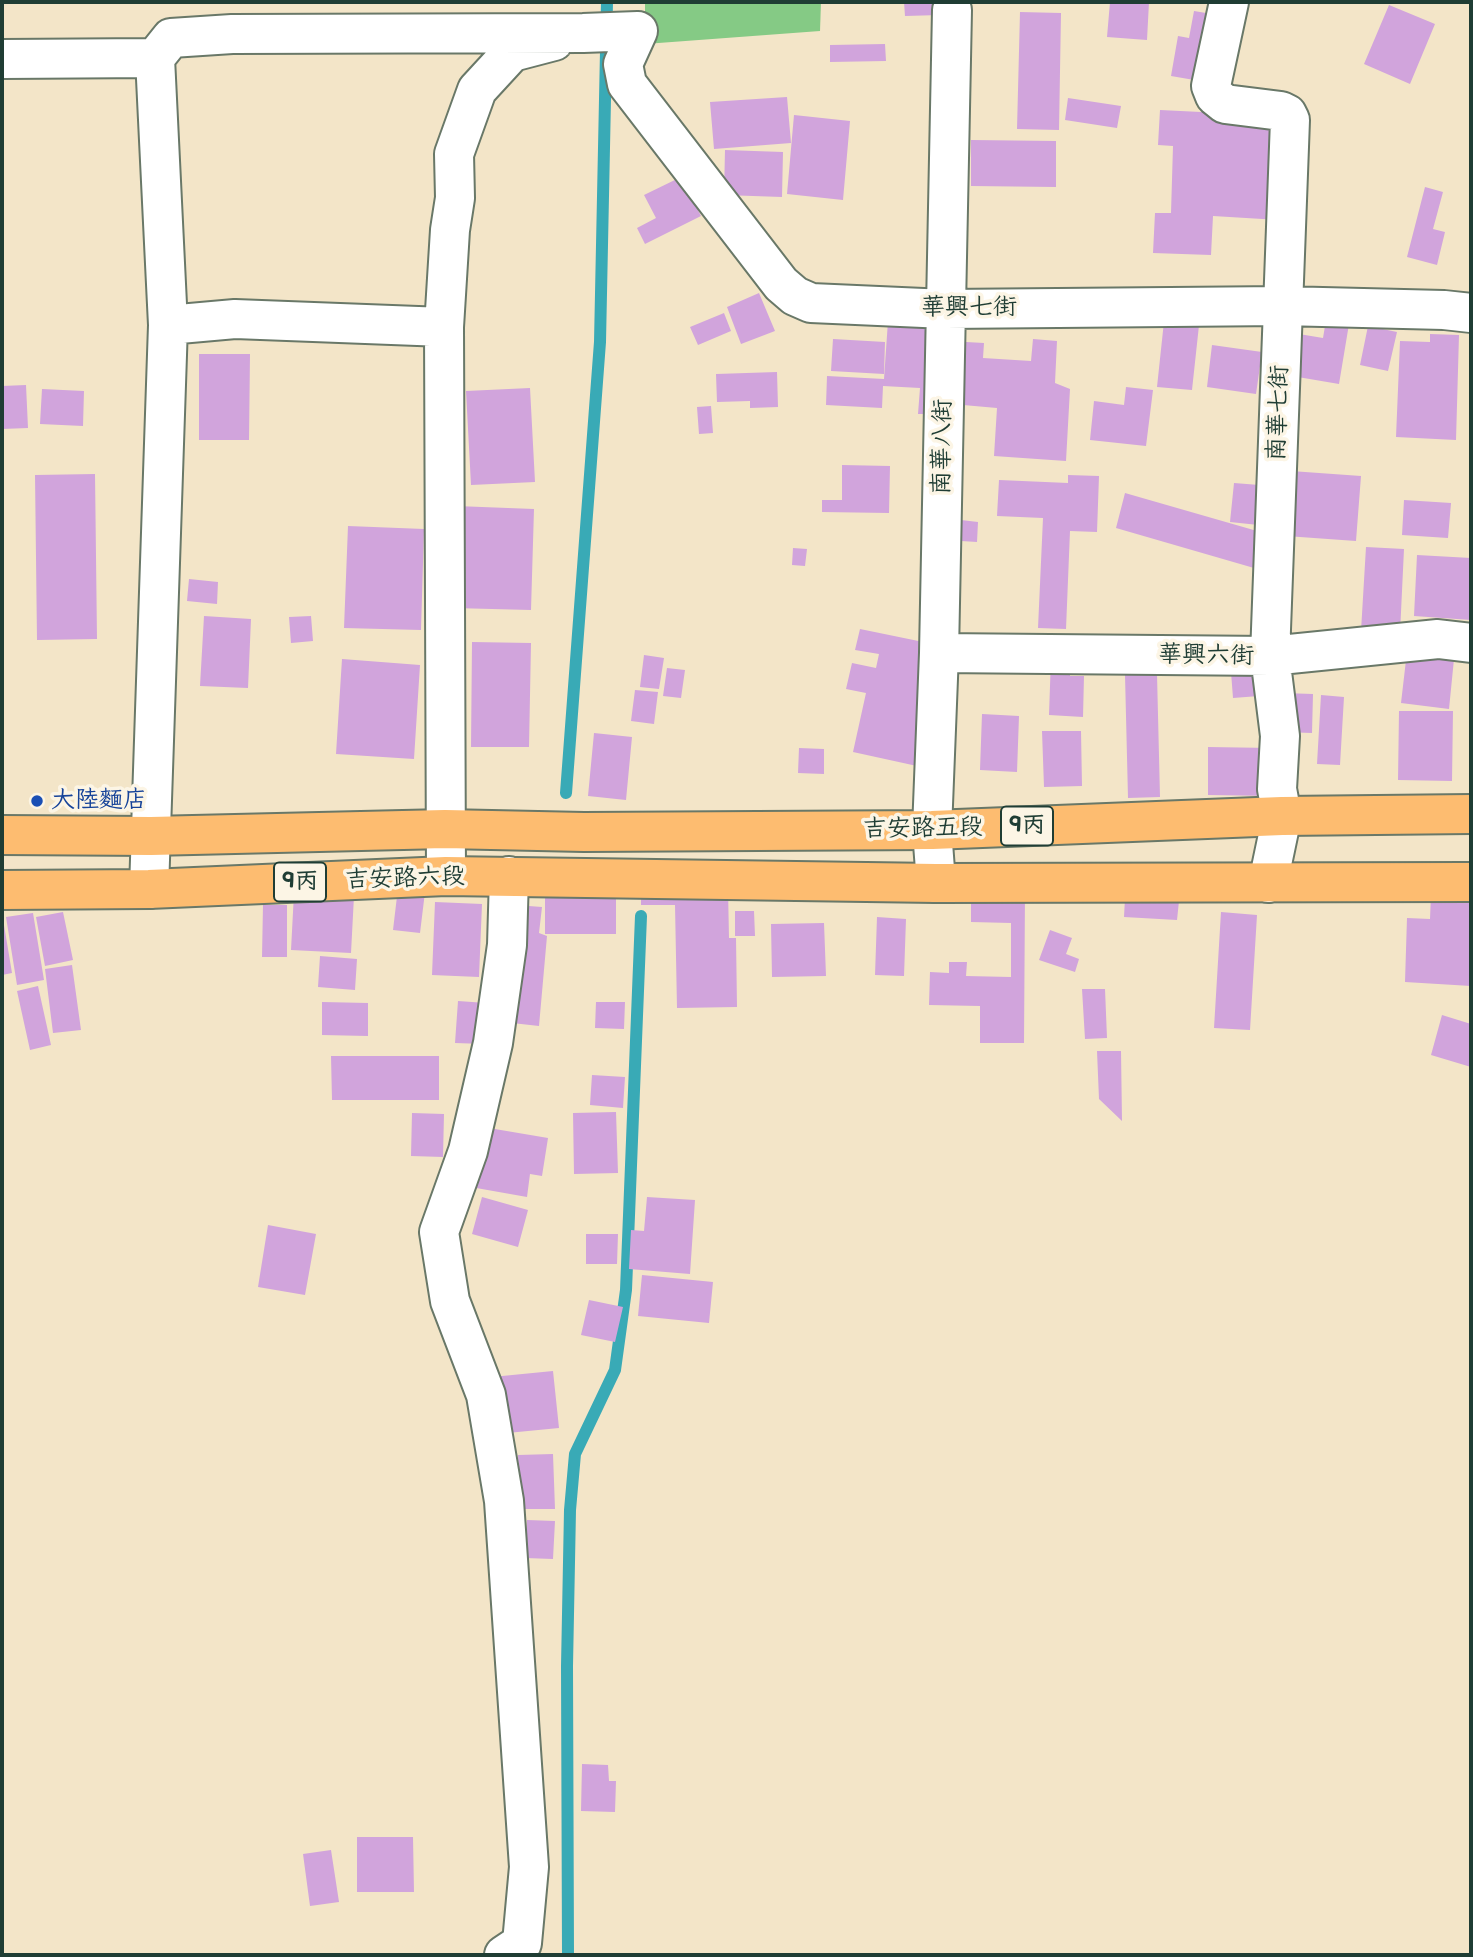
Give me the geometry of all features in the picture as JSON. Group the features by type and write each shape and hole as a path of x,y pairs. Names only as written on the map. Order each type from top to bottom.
{"main road":[{"name":"吉安路五段","path":"584,832 932,830 1282,816 1471,814"},
{"name":"吉安路六段","path":"2,835 151,836 445,829 584,832"},
{"name":"吉安路六段","path":"2,890 149,889 446,876 936,883"},
{"name":"9丙","path":"936,883 1471,882"}],"street":[{"name":"南華七街","path":"1229,2 1211,86 1215,96 1225,104 1281,111 1287,114 1290,120 1270,656 1280,736 1278,789 1282,816 1268,883"},
{"name":"南華八街","path":"936,883 932,830 939,653 952,10"},
{"name":"華興七街","path":"583,33 638,31 623,64 627,84 781,284 795,296 811,303 946,309 1282,306 1471,313"},
{"path":"149,889 168,326 155,58 171,38 205,36 583,33"},
{"path":"446,876 444,327 450,230 455,198 454,154 477,90 512,52 583,33"},
{"path":"2,60 155,58"},
{"path":"168,326 235,319 444,327"},
{"name":"華興六街","path":"939,653 1270,656 1438,639 1471,643"},
{"path":"504,1955 522,1943 529,1867 504,1502 486,1395 450,1301 439,1231 468,1151 493,1043 507,945 509,876"}],"green space":[{"path":"645,2 821,2 820,31 645,44"}],"building":[{"path":"904,2 939,2 940,15 905,16"},
{"path":"1110,2 1149,2 1147,40 1107,37"},
{"path":"1389,5 1435,24 1410,84 1364,64"},
{"path":"1194,11 1212,14 1200,81 1171,76 1178,36 1189,38"},
{"path":"1020,12 1061,13 1059,130 1017,129"},
{"path":"885,44 886,61 830,62 830,45"},
{"path":"787,97 791,143 714,149 710,102"},
{"path":"1068,98 1121,106 1117,128 1065,120"},
{"path":"1160,110 1283,116 1279,220 1213,216 1211,255 1153,253 1155,213 1171,213 1173,146 1158,145"},
{"path":"794,115 850,121 843,200 787,194"},
{"path":"971,140 1056,141 1056,187 971,186"},
{"path":"725,150 783,152 782,197 724,195"},
{"path":"681,177 701,216 645,244 637,228 656,218 644,195"},
{"path":"1425,187 1443,192 1433,229 1445,232 1437,265 1407,257"},
{"path":"759,293 775,331 741,344 727,307"},
{"path":"1165,312 1200,316 1192,390 1157,387"},
{"path":"724,313 731,331 698,345 690,327"},
{"path":"1327,314 1350,318 1339,384 1286,375 1293,333 1323,338"},
{"path":"888,321 934,325 929,414 918,414 920,388 883,386 882,408 826,405 827,376 884,379"},
{"path":"1368,326 1397,332 1388,371 1360,365"},
{"path":"1430,334 1459,335 1456,440 1396,437 1400,341 1430,342"},
{"path":"833,339 885,342 884,374 831,371"},
{"path":"1033,339 1057,341 1055,383 1070,389 1066,461 994,456 997,408 963,405 966,342 984,343 983,358 1031,361"},
{"path":"1212,345 1262,352 1256,394 1207,387"},
{"path":"199,354 250,354 249,440 199,440"},
{"path":"777,372 778,407 750,408 750,401 717,402 716,374"},
{"path":"26,385 28,428 2,429 2,386"},
{"path":"1126,387 1153,390 1146,446 1090,440 1094,401 1124,405"},
{"path":"530,388 535,482 471,485 466,391"},
{"path":"42,389 84,391 83,426 40,424"},
{"path":"711,406 713,433 699,434 697,407"},
{"path":"842,465 890,466 889,513 822,512 822,500 842,500"},
{"path":"1291,471 1361,476 1356,541 1286,536"},
{"path":"95,474 97,639 37,640 35,475"},
{"path":"1068,475 1099,476 1097,532 1070,531 1066,629 1038,628 1043,518 997,516 999,480 1068,483"},
{"path":"1234,483 1272,486 1268,526 1230,522"},
{"path":"1125,493 1264,533 1254,568 1116,528"},
{"path":"1404,500 1451,503 1448,538 1402,535"},
{"path":"456,506 534,509 531,610 453,608"},
{"path":"961,520 978,522 977,542 961,541"},
{"path":"348,526 424,529 421,630 344,628"},
{"path":"1366,547 1404,549 1400,633 1361,631"},
{"path":"793,548 807,549 805,566 792,565"},
{"path":"1417,555 1471,558 1471,620 1414,616"},
{"path":"189,579 218,582 217,604 187,601"},
{"path":"204,616 251,619 248,688 200,686"},
{"path":"311,616 313,641 291,643 289,617"},
{"path":"860,629 933,644 917,766 853,752 866,693 846,689 852,663 876,668 879,654 855,650"},
{"path":"472,642 531,643 529,747 471,747"},
{"path":"1408,643 1455,649 1449,709 1401,703"},
{"path":"644,655 664,658 659,689 640,687"},
{"path":"1051,657 1071,658 1070,676 1084,676 1083,717 1049,715"},
{"path":"342,659 420,665 414,759 336,754"},
{"path":"667,668 685,670 681,698 663,696"},
{"path":"1270,671 1272,695 1233,698 1231,672"},
{"path":"1157,674 1160,797 1128,798 1125,675"},
{"path":"635,690 658,692 654,724 631,721"},
{"path":"1283,693 1313,694 1312,733 1282,732"},
{"path":"1321,695 1344,697 1340,765 1317,764"},
{"path":"1399,711 1453,711 1452,781 1398,780"},
{"path":"982,714 1019,716 1017,772 980,770"},
{"path":"1042,731 1081,731 1082,786 1044,787"},
{"path":"594,733 632,737 626,800 588,796"},
{"path":"1208,747 1272,748 1272,796 1208,795"},
{"path":"799,748 824,749 824,774 798,773"},
{"path":"398,888 425,892 420,933 393,930"},
{"path":"728,889 729,938 736,938 737,1007 677,1008 675,905 641,905 641,891"},
{"path":"971,891 1025,892 1024,1043 980,1043 980,1006 929,1005 930,972 949,973 949,962 967,962 966,976 1011,977 1011,923 971,922"},
{"path":"545,892 616,892 616,934 545,934"},
{"path":"294,893 354,896 351,953 291,950"},
{"path":"1431,894 1471,896 1471,986 1405,982 1407,918 1430,919"},
{"path":"1125,898 1179,901 1177,920 1124,917"},
{"path":"435,902 482,904 479,977 432,975"},
{"path":"263,905 287,905 287,957 262,957"},
{"path":"515,905 542,907 539,933 547,936 539,1026 503,1022"},
{"path":"735,911 754,911 755,936 735,936"},
{"path":"63,912 73,960 45,966 36,917"},
{"path":"1221,912 1257,915 1250,1030 1214,1028"},
{"path":"33,913 44,980 17,985 6,917"},
{"path":"877,917 906,919 904,976 875,975"},
{"path":"2,919 12,973 2,975"},
{"path":"824,923 826,976 772,977 771,924"},
{"path":"1050,930 1072,938 1066,954 1079,959 1075,972 1039,960"},
{"path":"320,956 357,959 355,990 318,987"},
{"path":"72,965 81,1030 53,1033 45,969"},
{"path":"38,986 51,1045 30,1050 17,991"},
{"path":"1082,989 1105,989 1107,1038 1085,1039"},
{"path":"458,1001 486,1003 484,1044 455,1043"},
{"path":"322,1002 368,1003 368,1036 322,1035"},
{"path":"596,1002 625,1002 624,1029 595,1028"},
{"path":"1442,1015 1471,1024 1471,1067 1431,1055"},
{"path":"1097,1051 1121,1051 1122,1121 1099,1099"},
{"path":"331,1056 439,1056 439,1100 332,1100"},
{"path":"592,1075 625,1077 623,1108 590,1105"},
{"path":"616,1112 618,1173 574,1174 573,1113"},
{"path":"412,1113 444,1114 443,1157 411,1156"},
{"path":"483,1127 548,1138 542,1176 530,1174 527,1197 465,1186"},
{"path":"482,1197 528,1210 518,1247 472,1234"},
{"path":"647,1197 695,1200 690,1274 629,1269 631,1230 644,1231"},
{"path":"268,1225 316,1234 305,1295 258,1287"},
{"path":"586,1234 618,1234 617,1264 586,1264"},
{"path":"642,1275 713,1282 709,1323 638,1316"},
{"path":"589,1300 623,1307 615,1342 581,1335"},
{"path":"553,1371 559,1428 497,1434 492,1377"},
{"path":"553,1454 555,1509 519,1509 518,1455"},
{"path":"527,1520 555,1521 553,1559 525,1558"},
{"path":"582,1764 608,1765 609,1781 616,1781 615,1812 581,1811"},
{"path":"357,1837 413,1837 414,1892 357,1892"},
{"path":"331,1850 339,1902 310,1906 303,1854"}],"waterway":[{"path":"566,793 600,342 607,2"},
{"path":"568,1955 567,1666 570,1510 575,1454 615,1370 626,1290 641,916"}],"place":[{"name":"大陸麵店","path":"37,801"}]}
